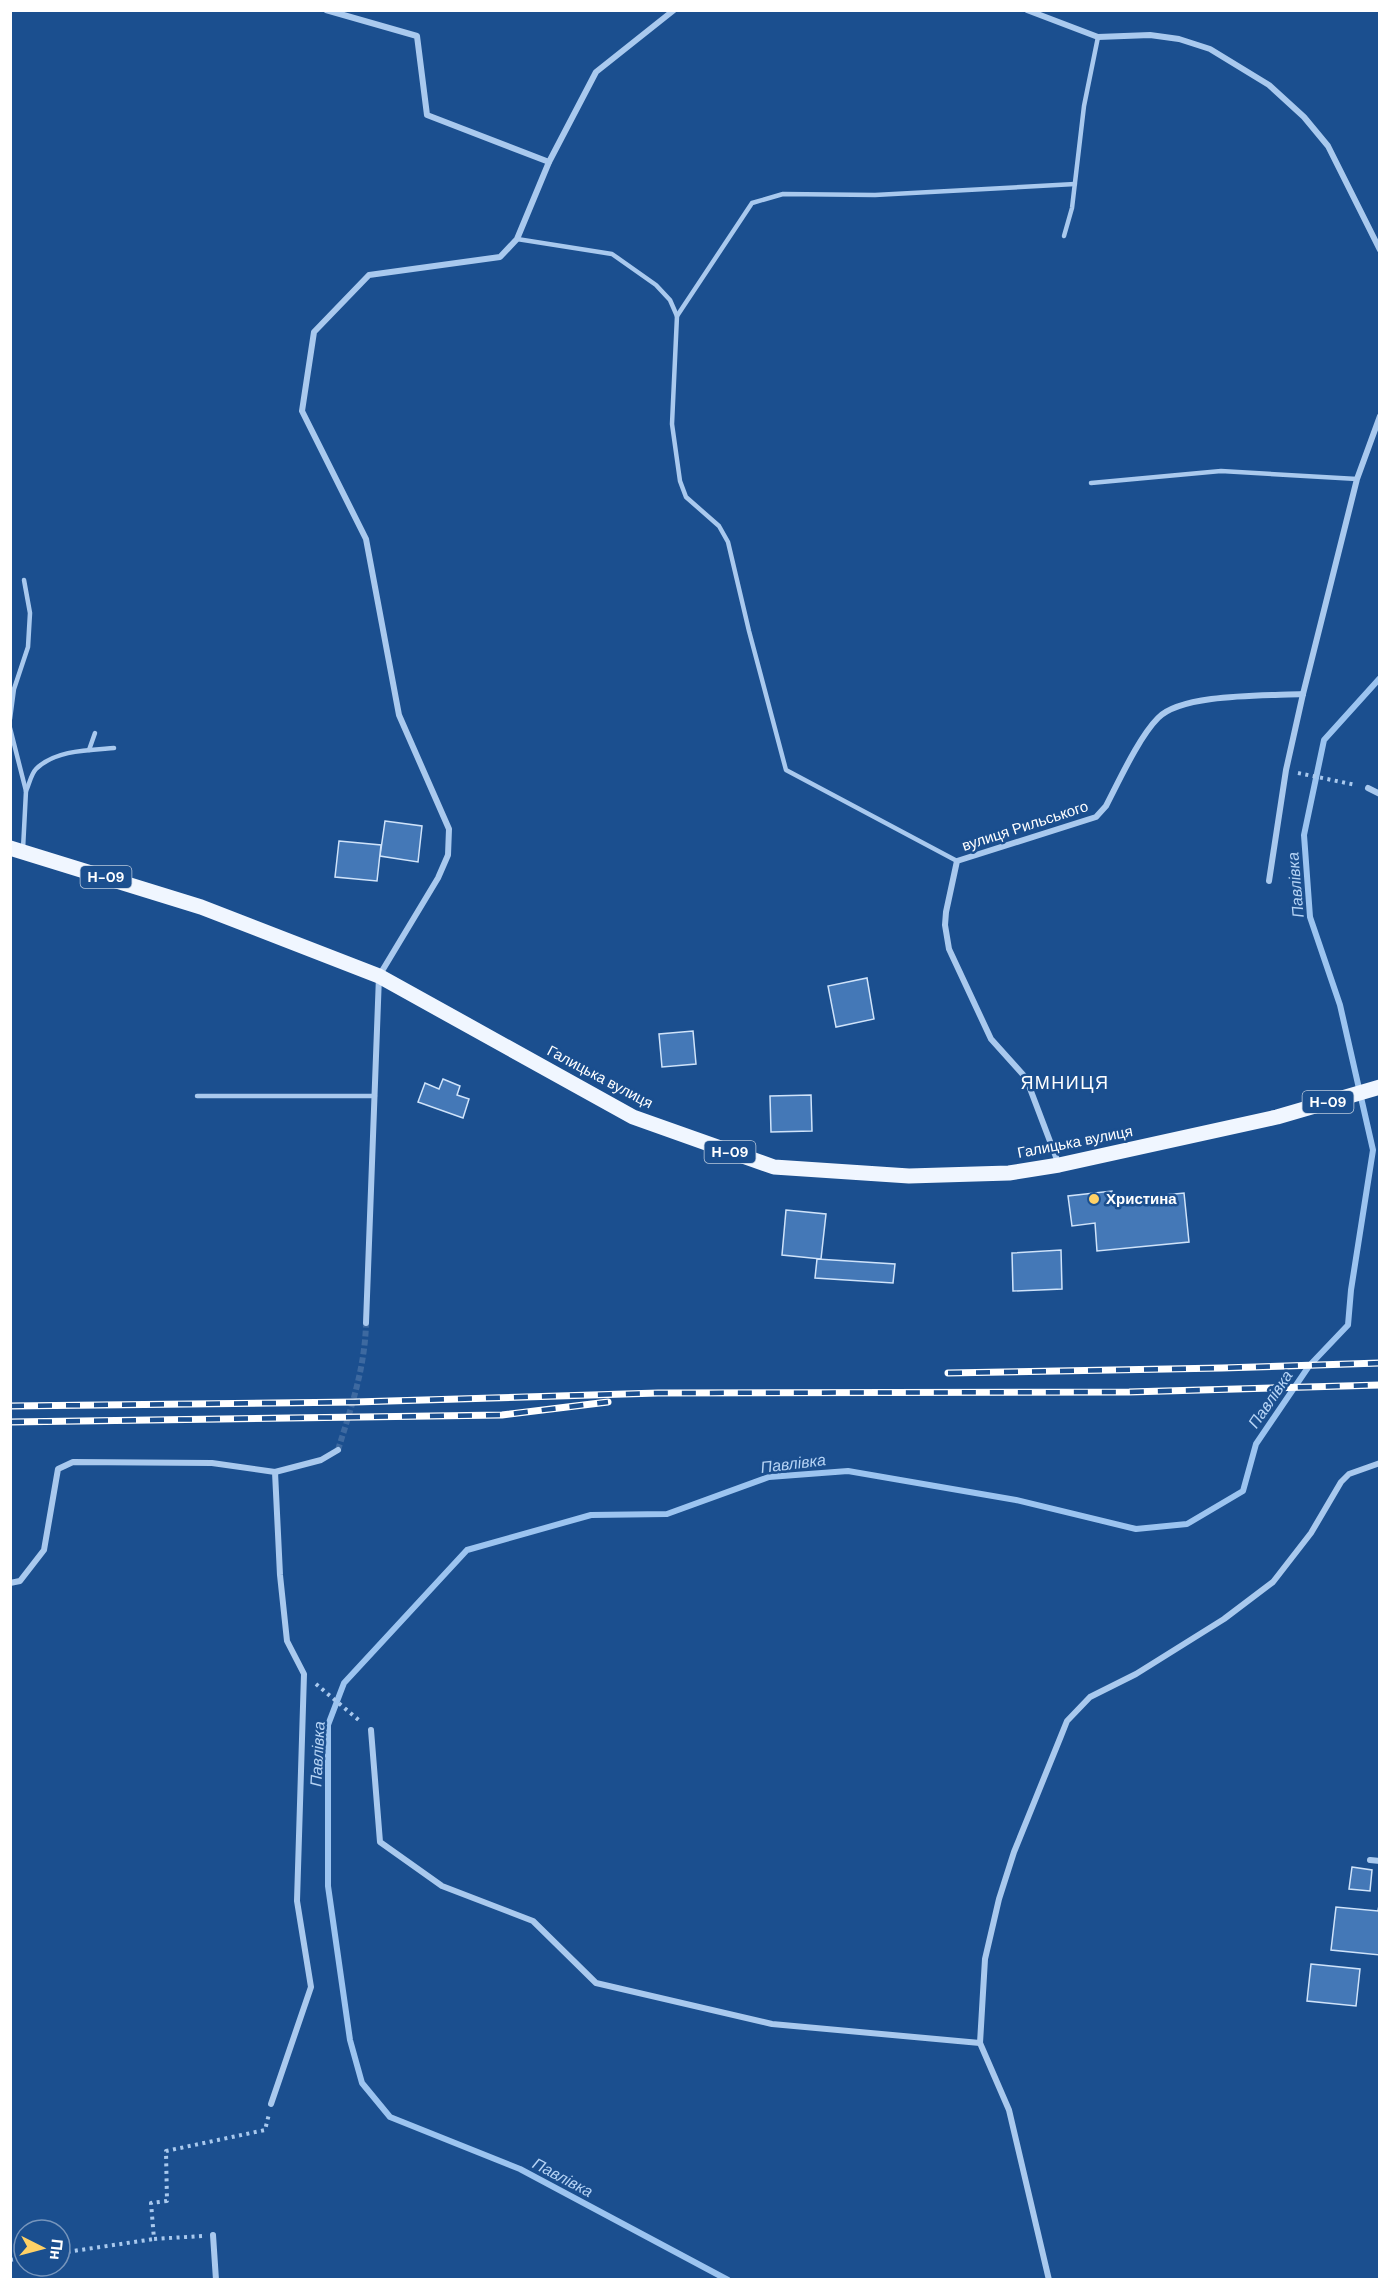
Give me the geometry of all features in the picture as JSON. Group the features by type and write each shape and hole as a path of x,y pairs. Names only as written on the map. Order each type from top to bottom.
{"main road":[{"name":"Галицька вулиця","path":"16,849 201,907 379,976 633,1117 774,1167 909,1176 1009,1173 1059,1165 1277,1117 1380,1087"}],"street":[{"path":"326,10 417,36 427,115 549,162"},
{"path":"366,1323 379,976 438,878 448,855 449,829 399,715 366,539 302,411 314,332 369,275 500,257 517,239 549,162 596,72 675,10"},
{"path":"1027,10 1098,37 1150,35 1179,39 1210,49 1269,85 1304,117 1328,146 1380,250"},
{"path":"1269,881 1286,770 1303,694 1357,478 1380,416"},
{"name":"вулиця Рильського","path":"1059,1165 1026,1078 991,1039 949,949 946,912 957,861 1096,817 1106,806 1149,730 1159,716 1174,707 1195,701 1303,694"},
{"path":"1368,788 1380,794"},
{"path":"10,1583 20,1581 44,1550 58,1469 73,1462 212,1463 275,1472 321,1460 338,1450"},
{"path":"1049,2280 1009,2110 980,2043 986,1959 999,1899 1014,1852 1067,1721 1090,1697 1136,1674 1224,1620 1273,1582 1311,1533 1341,1482 1349,1474 1380,1463"},
{"path":"271,2104 311,1987 297,1901 304,1674 287,1641 280,1575 275,1472"},
{"path":"371,1730 380,1842 442,1886 534,1921 596,1983 772,2024 980,2043"},
{"path":"1370,1860 1380,1860"},
{"path":"213,2235 216,2280"}],"lane":[{"path":"1064,236 1072,208 1084,106 1098,37"},
{"path":"677,316 752,203 783,194 875,195 1075,184"},
{"path":"517,239 612,254 656,285 670,300 677,316 672,424 680,481 686,497 719,526 728,542 786,770 957,861"},
{"path":"1091,483 1221,471 1357,478"},
{"path":"10,719 14,689 28,647 30,613 24,580"},
{"path":"10,728 26,791"},
{"path":"89,750 95,733"},
{"path":"16,849 26,791 35,770 54,758 78,751 114,748"},
{"path":"197,1096 375,1096"}],"path":[{"path":"1286,770 1368,788"},
{"path":"313,1681 360,1721"},
{"path":"154,2240 151,2203 167,2201 166,2151 265,2130 271,2104"},
{"path":"72,2251 154,2240 213,2235"}],"building":[{"path":"385,821 422,826 418,862 380,856"},
{"path":"339,841 381,845 377,881 335,877"},
{"path":"867,978 874,1019 836,1027 828,986"},
{"path":"693,1031 696,1064 662,1067 659,1034"},
{"path":"443,1079 460,1086 457,1095 469,1099 463,1118 418,1102 425,1083 439,1089"},
{"path":"811,1095 812,1131 771,1132 770,1096"},
{"path":"1112,1191 1113,1200 1184,1193 1189,1242 1097,1251 1095,1223 1072,1226 1068,1196"},
{"path":"786,1210 826,1214 821,1259 782,1255"},
{"path":"1061,1250 1062,1289 1013,1291 1012,1253"},
{"path":"817,1259 895,1264 893,1283 815,1278"},
{"path":"1352,1867 1372,1870 1370,1891 1349,1889"},
{"path":"1380,1900 1380,1955 1331,1950 1336,1907 1378,1911"},
{"path":"1311,1964 1360,1969 1356,2006 1307,2001"}],"waterway":[{"name":"Павлівка","path":"728,2280 520,2169 390,2117 362,2083 350,2040 328,1886 328,1725 344,1683 467,1550 591,1515 667,1514 769,1477 848,1471 1016,1500 1136,1529 1187,1524 1243,1491 1256,1444 1309,1366 1348,1325 1351,1290 1373,1150 1340,1005 1310,917 1304,835 1324,740 1380,678"}],"tunnel":[{"path":"338,1450 360,1372 366,1323"}],"railway":[{"path":"948,1373 1380,1363"},
{"path":"10,1406 355,1402 658,1393 1129,1392 1380,1385"},
{"path":"10,1422 502,1415 608,1402"}],"place":[{"name":"Христина","path":"1094,1199"}],"district":[{"name":"ЯМНИЦЯ","path":"1065,1083"}]}
